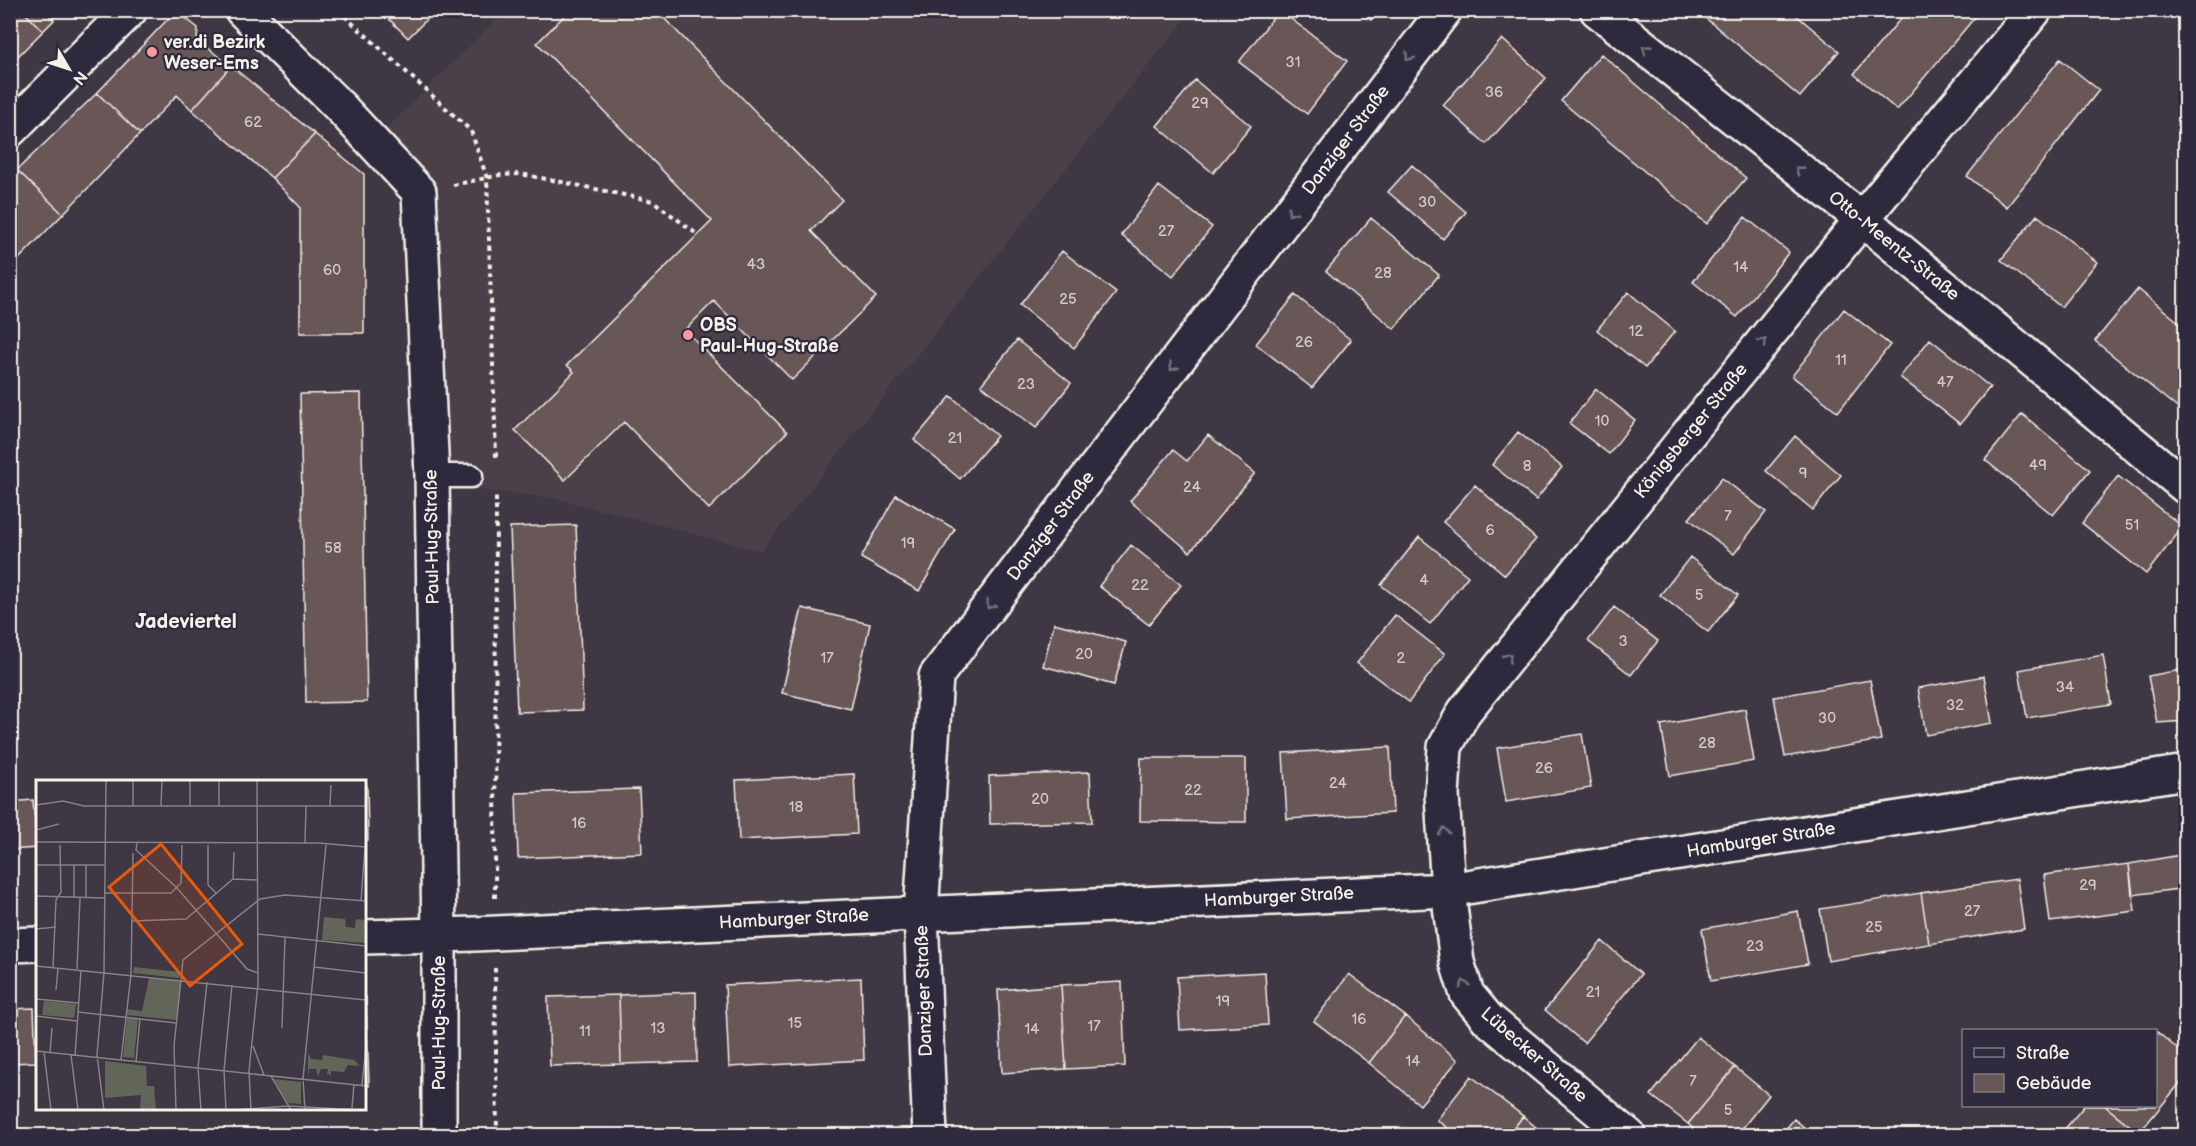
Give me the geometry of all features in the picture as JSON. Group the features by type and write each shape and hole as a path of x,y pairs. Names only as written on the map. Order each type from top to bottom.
{"street":[{"path":"10,130 130,10"},
{"path":"242,10 340,107 419,192"},
{"name":"Danziger Straße","path":"930,1136 921,914 936,676 1445,10"},
{"name":"Otto-Meentz-Straße","path":"1597,10 1862,219 2186,487"},
{"name":"Königsberger Straße","path":"1448,890 1442,795 1445,747 1464,712 1862,219 2035,10"},
{"name":"Paul-Hug-Straße","path":"419,192 432,476 439,935 439,1136"},
{"name":"Hamburger Straße","path":"366,937 1448,890 2186,772"},
{"name":"Lübecker Straße","path":"1448,890 1457,962 1467,994 1488,1019 1629,1136"},
{"path":"10,945 36,944"}],"lane":[{"path":"432,476 471,476"}],"path":[{"path":"338,10 471,131 487,178 496,465"},
{"path":"419,192 487,178 520,174 653,201 698,235"},
{"path":"496,489 497,1136"}],"shaded area":[{"name":"OBS Paul-Hug-Straße","path":"1179,10 1186,18 761,551 559,499 450,486 434,185 384,131 505,11"}],"building":[{"path":"10,10 22,10 43,31 10,64"},
{"path":"22,10 52,10 48,14 54,20 43,31"},
{"path":"380,10 436,10 408,38"},
{"path":"570,10 656,10 842,200 811,231 876,297 792,380 714,301 685,330 787,432 709,509 624,422 565,480 515,430 574,372 567,365 712,221 537,43"},
{"path":"1279,10 1347,61 1307,114 1239,62"},
{"path":"1358,10 1379,10 1371,20"},
{"path":"1696,10 1790,10 1839,51 1800,97"},
{"path":"1908,10 1981,10 1897,110 1854,74"},
{"path":"183,16 198,28 197,40 231,66 192,110 177,95 140,134 97,93 168,19"},
{"path":"1502,39 1546,78 1486,144 1443,105"},
{"path":"1601,54 1746,178 1707,224 1561,101"},
{"path":"2060,59 2099,90 2007,207 1967,176"},
{"path":"231,66 315,134 272,178 192,110"},
{"path":"1195,80 1251,126 1213,173 1157,126"},
{"path":"97,93 140,134 63,214 17,170"},
{"path":"315,134 364,174 364,333 300,333 300,207 272,178"},
{"path":"1412,165 1466,212 1443,239 1388,192"},
{"path":"17,170 63,214 10,268 10,177"},
{"path":"1159,186 1212,227 1173,276 1121,235"},
{"path":"2037,215 2097,262 2061,307 2001,260"},
{"path":"1745,217 1789,252 1737,317 1693,282"},
{"path":"1371,218 1439,275 1394,329 1326,271"},
{"path":"1062,251 1116,293 1074,348 1020,305"},
{"path":"2138,289 2186,328 2186,415 2095,341"},
{"path":"1628,292 1675,331 1645,368 1597,330"},
{"path":"1295,295 1351,340 1312,388 1256,344"},
{"path":"1844,309 1890,345 1838,412 1792,376"},
{"path":"1930,339 1990,387 1960,424 1900,377"},
{"path":"1017,340 1071,383 1036,428 981,385"},
{"path":"1596,389 1635,420 1609,454 1569,423"},
{"path":"361,393 367,702 306,703 300,394"},
{"path":"951,396 997,436 960,479 914,440"},
{"path":"2022,414 2090,470 2053,515 1985,460"},
{"path":"1518,432 1562,467 1536,500 1492,465"},
{"path":"1208,435 1255,473 1190,552 1130,501 1173,450 1187,461"},
{"path":"1795,436 1841,475 1813,510 1766,471"},
{"path":"2118,476 2183,527 2146,574 2082,523"},
{"path":"1722,478 1766,512 1734,554 1689,519"},
{"path":"1475,485 1536,539 1505,575 1443,522"},
{"path":"896,495 955,529 919,591 861,558"},
{"path":"576,525 583,710 517,712 510,527"},
{"path":"1419,537 1468,576 1430,624 1381,585"},
{"path":"1131,545 1181,585 1149,625 1099,586"},
{"path":"1690,557 1738,595 1708,632 1660,595"},
{"path":"1614,607 1658,641 1631,675 1588,641"},
{"path":"802,608 870,624 851,709 782,693"},
{"path":"1395,615 1445,654 1409,702 1357,663"},
{"path":"1054,623 1126,642 1114,685 1043,666"},
{"path":"2103,655 2111,704 2027,718 2019,670"},
{"path":"2186,669 2186,721 2157,723 2148,676"},
{"path":"1984,676 1992,723 1926,735 1918,688"},
{"path":"1870,680 1881,740 1785,757 1774,697"},
{"path":"1745,709 1754,761 1670,776 1661,725"},
{"path":"1582,734 1591,788 1506,802 1497,748"},
{"path":"1390,747 1393,813 1287,819 1283,753"},
{"path":"1141,758 1246,758 1246,822 1140,821"},
{"path":"1090,772 1092,822 990,824 989,776"},
{"path":"854,774 857,834 739,840 736,780"},
{"path":"366,786 367,786 368,840 366,840"},
{"path":"639,789 642,853 518,858 516,793"},
{"path":"33,800 36,848 10,850 10,802"},
{"path":"2186,854 2186,888 2132,895 2129,864"},
{"path":"2129,864 2135,911 2050,922 2044,875"},
{"path":"2017,879 2024,929 1929,944 1921,893"},
{"path":"1921,893 1929,944 1828,961 1820,909"},
{"path":"1798,911 1808,964 1711,981 1702,929"},
{"path":"1602,941 1641,974 1584,1043 1545,1010"},
{"path":"1265,972 1268,1025 1180,1030 1177,977"},
{"path":"1349,974 1405,1016 1369,1063 1314,1021"},
{"path":"861,978 864,1060 729,1067 725,985"},
{"path":"1122,982 1125,1066 1066,1069 1061,985"},
{"path":"1061,985 1066,1069 1002,1073 998,990"},
{"path":"696,992 697,1062 621,1064 619,995"},
{"path":"619,995 621,1064 550,1066 548,997"},
{"path":"366,997 369,1086 366,1086"},
{"path":"2186,1005 2186,1023 2177,1016"},
{"path":"34,1008 36,1062 10,1063 10,1009"},
{"path":"1405,1016 1458,1060 1420,1105 1369,1063"},
{"path":"2157,1032 2186,1056 2186,1076 2139,1133 2106,1107 2157,1107"},
{"path":"1698,1037 1735,1067 1688,1124 1651,1095"},
{"path":"1735,1067 1769,1095 1736,1136 1701,1136 1688,1124"},
{"path":"1471,1076 1523,1116 1508,1136 1458,1136 1437,1120"},
{"path":"2083,1107 2106,1107 2139,1133 2137,1136 2059,1136"},
{"path":"1523,1116 1546,1136 1508,1136"},
{"path":"1794,1119 1815,1136 1780,1136"},
{"path":"371,1130 371,1136 302,1136 302,1131"},
{"path":"626,1130 626,1136 543,1136 543,1133"},
{"path":"868,1131 868,1136 812,1136 812,1134"}],"place":[{"name":"ver.di Bezirk Weser-Ems","path":"152,52"},
{"name":"OBS Paul-Hug-Straße","path":"688,335"}],"district":[{"name":"Jadeviertel","path":"186,622"}]}
